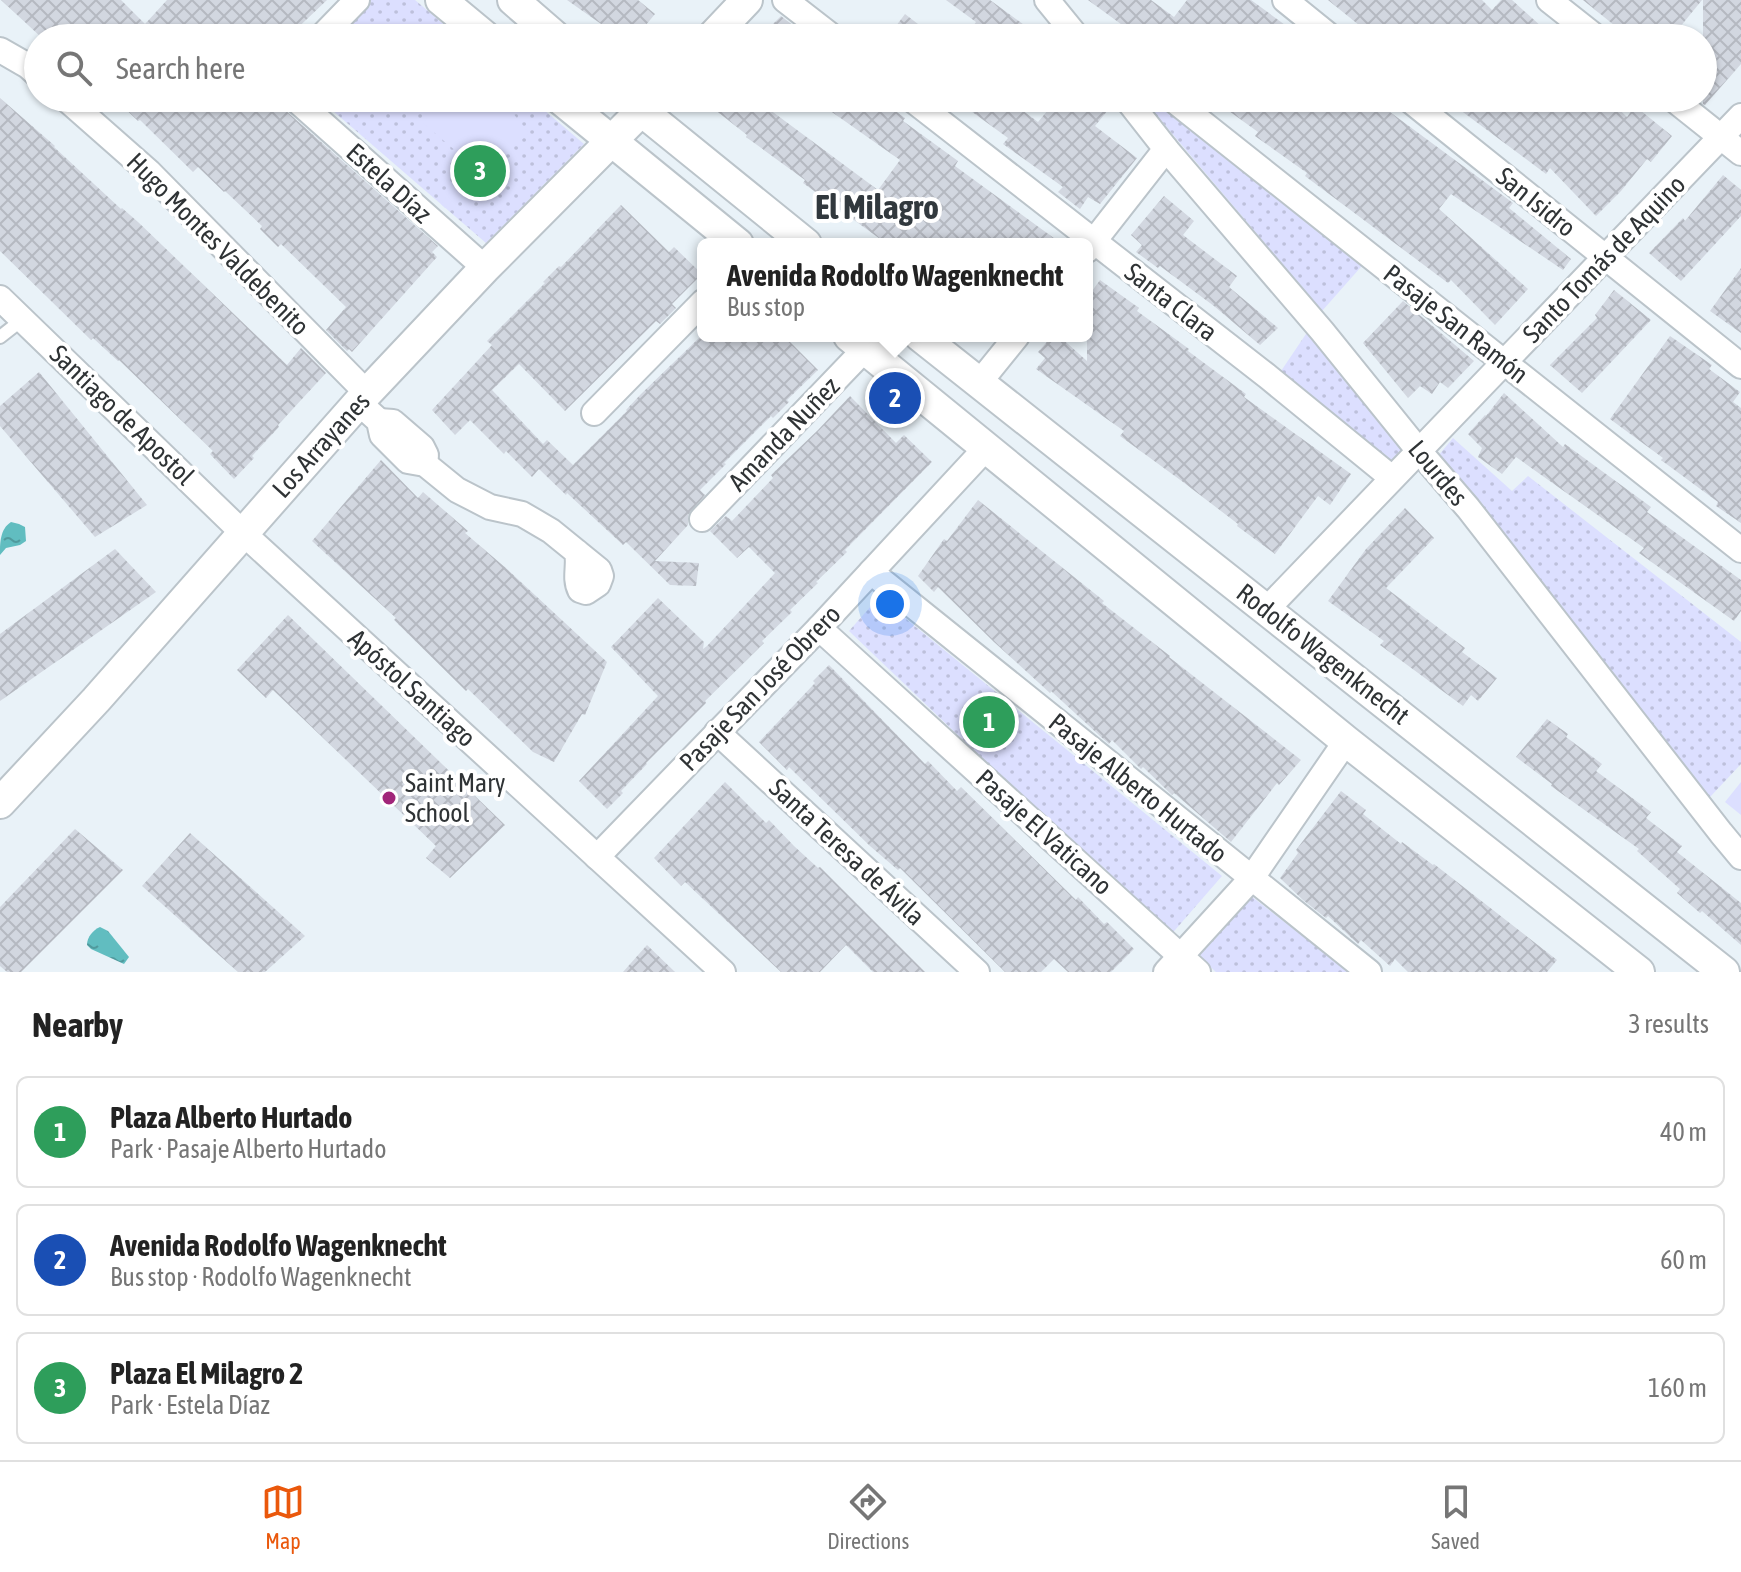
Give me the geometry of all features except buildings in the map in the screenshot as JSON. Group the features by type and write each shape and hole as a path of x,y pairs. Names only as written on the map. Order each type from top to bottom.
{"street":[{"path":"334,24 357,0"},
{"path":"441,0 470,24"},
{"path":"513,0 541,24"},
{"path":"724,24 747,0"},
{"path":"785,0 816,24"},
{"path":"1047,0 1067,24"},
{"path":"1285,0 1315,24"},
{"path":"1549,0 1579,24"},
{"path":"0,50 24,64"},
{"name":"Hugo Montes Valdebenito","path":"81,112 149,172 368,406 382,435 408,461 425,464 457,490 490,507 522,514 551,531 577,552"},
{"name":"Estela Díaz","path":"310,112 485,268"},
{"path":"576,112 731,238"},
{"name":"Los Arrayanes","path":"0,803 96,700 243,533 368,406 485,268 610,141 632,112"},
{"path":"652,112 799,238"},
{"name":"Santa Clara","path":"927,112 1080,238"},
{"name":"Lourdes","path":"1137,112 1468,508 1741,857"},
{"name":"Pasaje San Ramón","path":"1189,112 1741,550"},
{"name":"San Isidro","path":"1424,112 1741,366"},
{"path":"1690,112 1741,153"},
{"name":"Santo Tomás de Aquino","path":"1267,609 1741,116"},
{"path":"1093,242 1166,149"},
{"name":"Santa Clara","path":"1093,248 1267,376 1392,478"},
{"name":"Santiago de Apostol","path":"0,298 243,533"},
{"path":"594,413 697,308"},
{"name":"Rodolfo Wagenknecht","path":"928,342 1724,972"},
{"path":"979,383 1012,342"},
{"name":"Rodolfo Wagenknecht","path":"857,343 1346,741 1639,972"},
{"name":"Amanda Nuñez","path":"702,519 857,343"},
{"name":"Pasaje San José Obrero","path":"597,857 819,628 986,448"},
{"name":"Apóstol Santiago","path":"243,533 723,972"},
{"name":"Pasaje Alberto Hurtado","path":"871,572 1369,972"},
{"name":"Pasaje El Vaticano","path":"819,628 1182,967"},
{"name":"Santa Teresa de Ávila","path":"717,732 977,972"},
{"path":"1182,967 1251,879 1346,741"}],"lane":[{"path":"0,337 23,319"}],"shaded area":[{"path":"367,0 415,0 443,24 344,24"},
{"path":"334,112 546,112 584,144 486,243"},
{"path":"433,112 512,112 529,133 445,208 441,204 471,164 423,123"},
{"path":"1154,112 1174,112 1368,259 1322,311"},
{"path":"1308,331 1410,454 1394,468 1279,374"},
{"path":"1453,438 1512,491 1528,476 1741,642 1741,764 1710,797 1438,456"},
{"path":"879,597 1222,876 1169,937 849,631"},
{"path":"1741,782 1741,815 1725,802"},
{"path":"1247,893 1349,972 1216,972 1195,953"}],"water":[{"path":"11,522 25,527 26,541 6,548 0,555 3,532"},
{"path":"100,927 108,931 129,957 124,964 87,945 91,934"}],"place":[{"name":"Plaza El Milagro 2","path":"480,171"},
{"name":"Avenida Rodolfo Wagenknecht","path":"895,398"},
{"name":"Plaza Alberto Hurtado","path":"989,722"},
{"name":"Saint Mary School","path":"389,798"}],"district":[{"name":"El Milagro","path":"877,206"}]}
